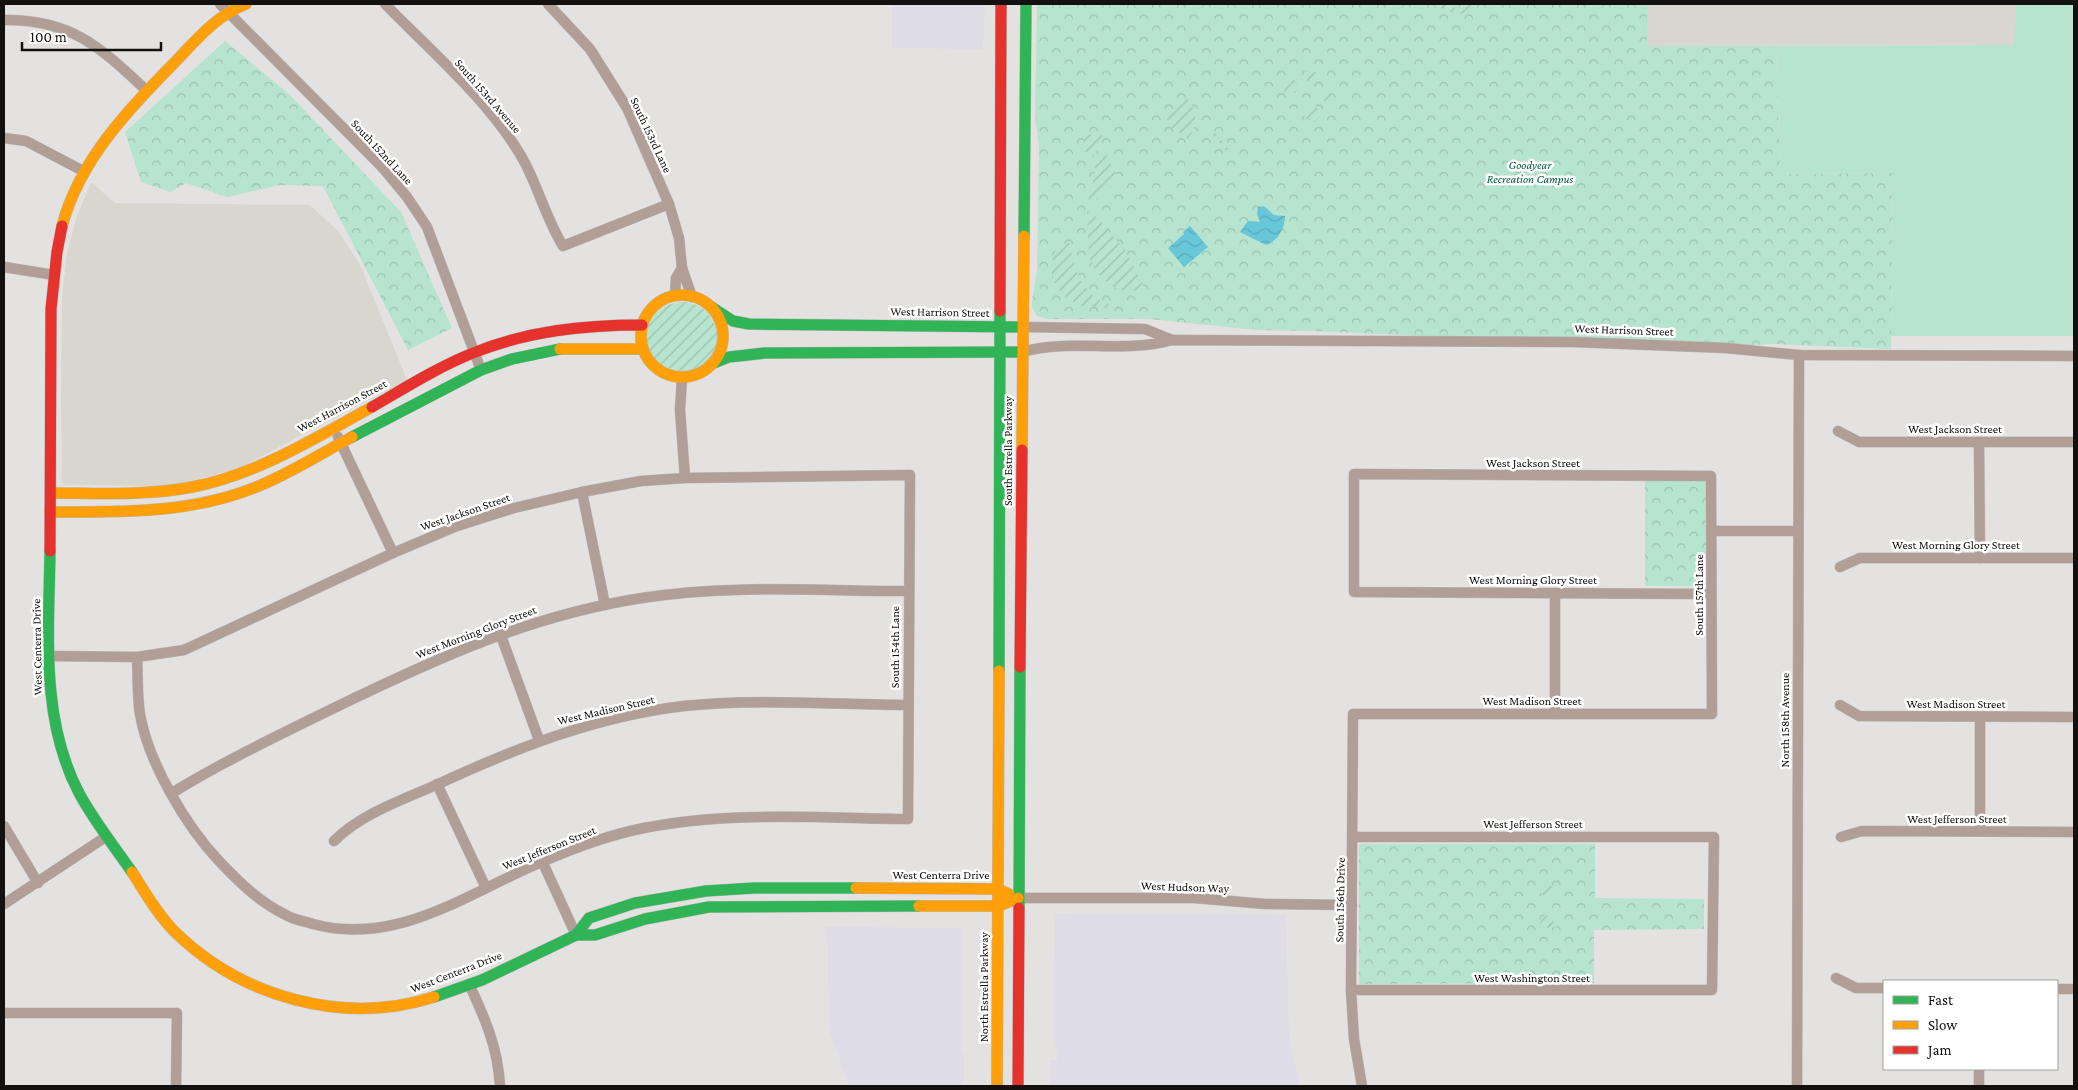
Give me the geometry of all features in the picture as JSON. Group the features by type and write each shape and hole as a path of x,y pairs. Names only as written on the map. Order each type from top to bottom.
{"street":[{"name":"West Centerra Drive","path":"246,4 225,6 113,128 85,172 64,220 54,276 51,309 49,688 62,754 86,806 173,930 213,964 249,984 317,1006 374,1009 399,1007 425,1001 469,984 576,935 595,935 645,919 692,910 783,905 999,906 1018,898"},
{"name":"South 153rd Avenue","path":"385,4 470,90 506,134 525,163 552,229 563,246 669,204"},
{"name":"South 153rd Lane","path":"548,4 590,50 627,108 669,204 679,238 682,268 692,297"},
{"name":"South Estrella Parkway","path":"998,888 1001,4"},
{"name":"South Estrella Parkway","path":"1018,898 1026,4"},
{"name":"South 152nd Lane","path":"225,6 383,168 407,196 427,227 476,352 481,370"},
{"path":"4,20 34,21 59,26 107,53 146,90"},
{"path":"1000,52 1013,63 1016,70 1015,102 1026,119"},
{"path":"4,138 26,141 85,172"},
{"path":"4,267 54,276"},
{"name":"South 153rd Lane","path":"674,296 676,278 682,268"},
{"path":"674,296 692,297 710,306 718,316 723,340 720,352 714,363 705,371 682,378 669,376 657,370 648,360 642,349 640,337 642,325 648,313 657,303 674,296"},
{"name":"West Harrison Street","path":"710,306 733,321 749,324 846,338 999,353 1022,352 1043,346 1154,345 1172,340 1573,342 1726,348 1799,355 2074,356"},
{"name":"West Harrison Street","path":"51,493 145,493 182,490 236,475 333,428 476,352 520,337 562,330 613,324 642,325"},
{"name":"West Harrison Street","path":"714,363 746,354 846,338 999,326 1145,329 1172,340"},
{"path":"50,512 154,512 209,503 235,496 261,485 481,370 512,359 562,349 642,349"},
{"name":"North 158th Avenue","path":"1797,1086 1799,355"},
{"path":"682,378 680,410 685,478"},
{"path":"333,428 393,553"},
{"name":"West Jackson Street","path":"1838,431 1859,442 2074,442"},
{"path":"1979,442 1980,558"},
{"name":"West Jackson Street","path":"49,656 137,657 184,650 393,553 458,526 505,511 582,492 641,481 685,478 910,474"},
{"name":"South 154th Lane","path":"908,818 910,474"},
{"name":"West Jackson Street","path":"1354,592 1354,474 1711,476"},
{"name":"South 157th Lane","path":"1711,476 1712,714"},
{"path":"582,492 605,604"},
{"path":"1712,531 1798,531"},
{"name":"West Morning Glory Street","path":"1840,567 1860,558 2074,558"},
{"name":"West Morning Glory Street","path":"172,793 220,764 403,674 500,633 544,619 605,604 693,592 908,591"},
{"name":"West Morning Glory Street","path":"1354,592 1711,594"},
{"path":"1555,593 1555,714"},
{"path":"500,633 539,740"},
{"name":"West Jefferson Street","path":"137,657 140,714 147,740 163,779 208,849 245,889 287,916 327,927 377,930 426,916 542,861 593,841 645,828 689,822 747,818 908,818"},
{"name":"West Madison Street","path":"334,841 345,830 437,784 539,740 635,714 685,706 744,704 908,705"},
{"name":"West Madison Street","path":"1840,705 1859,716 2074,717"},
{"name":"West Madison Street","path":"1353,714 1712,714"},
{"name":"South 156th Drive","path":"1353,714 1351,990 1354,1039 1362,1086"},
{"path":"1980,717 1980,831"},
{"path":"437,784 486,888"},
{"path":"4,826 38,882"},
{"name":"West Jefferson Street","path":"1841,837 1862,831 2074,832"},
{"path":"4,904 107,836"},
{"name":"West Jefferson Street","path":"1353,837 1714,837 1712,990"},
{"path":"542,861 576,935"},
{"name":"West Centerra Drive","path":"576,935 589,918 635,903 689,893 754,888 998,888 1018,898"},
{"name":"North Estrella Parkway","path":"997,1086 998,888"},
{"path":"689,893 692,910"},
{"path":"1018,898 1018,1086"},
{"name":"West Hudson Way","path":"1018,898 1194,898 1265,904 1352,905"},
{"path":"1836,978 1856,988 1883,988"},
{"path":"469,984 487,1022 495,1045 500,1086"},
{"path":"2058,989 2074,989"},
{"name":"West Washington Street","path":"1351,990 1712,990"},
{"path":"4,1013 177,1013 176,1086"},
{"path":"1979,1070 1979,1086"}],"shaded area":[{"path":"892,4 985,4 983,49 892,48"},
{"path":"1647,4 2016,4 2015,45 1647,46"},
{"path":"91,182 115,203 310,205 339,232 361,267 407,380 241,467 170,486 64,485 62,482 61,409 62,297 67,253 76,219"},
{"path":"1055,914 1286,915 1289,1041 1300,1086 1050,1086 1050,1060 1057,1060 1053,1033"},
{"path":"824,927 963,928 962,1050 964,1054 964,1078 961,1086 849,1086 829,1029 828,948"}],"green space":[{"name":"Goodyear Recreation Campus","path":"1037,4 1647,4 1647,46 1776,46 1780,174 1893,173 1891,349 1775,344 1700,347 1551,342 1256,330 1149,319 1047,319 1037,316 1031,306 1037,270 1039,146 1035,118"},
{"path":"1436,4 1455,5 1455,13 1444,10"},
{"path":"1479,4 1468,12 1460,14 1460,5"},
{"path":"2016,4 2074,4 2074,336 1891,336 1893,173 1780,174 1776,46 2014,45"},
{"path":"225,41 289,94 401,212 452,328 408,350 323,186 280,185 227,197 186,183 170,192 141,182 125,132"},
{"path":"1303,71 1316,72 1322,75 1312,77 1308,83"},
{"path":"1291,77 1299,86 1295,93 1283,93"},
{"path":"1329,85 1331,94 1330,105 1319,97 1326,94"},
{"path":"1187,97 1195,113 1194,128 1188,139 1172,127 1164,115 1178,108"},
{"path":"1315,105 1321,115 1314,123 1311,119 1304,119 1307,107"},
{"path":"1213,130 1230,151 1228,153 1210,132"},
{"path":"1102,134 1102,143 1093,157 1088,158 1083,145 1084,135"},
{"path":"1101,153 1106,155 1119,179 1089,205 1088,201 1092,189 1095,166"},
{"path":"1087,211 1093,213 1125,250 1145,289 1128,292 1113,287 1096,272 1089,256"},
{"path":"1069,243 1078,275 1089,292 1097,299 1120,306 1113,309 1084,305 1084,307 1066,297 1060,290 1052,275 1052,266 1058,246"},
{"path":"682,302 702,308 712,318 718,338 712,358 702,368 682,374 662,368 652,358 646,338 652,318 662,308"},
{"path":"1645,480 1706,480 1706,586 1645,586"},
{"path":"1359,844 1595,844 1595,898 1704,899 1704,929 1594,930 1594,983 1359,984"},
{"path":"1547,886 1559,887 1545,899 1539,888"},
{"path":"1545,914 1558,926 1548,928 1539,925"}],"water":[{"path":"1264,206 1274,215 1285,216 1280,234 1266,245 1240,232 1248,221 1260,222 1257,214 1258,207"},
{"path":"1190,226 1208,247 1184,267 1168,248"}],"traffic: fast":[{"path":"1024,236 1026,4"},
{"path":"710,306 733,321 749,324 1022,327"},
{"path":"999,671 1000,311"},
{"path":"352,437 481,370 512,359 560,349"},
{"path":"714,363 729,357 765,353 1022,352"},
{"path":"50,551 48,644 52,705 58,735 67,765 79,793 132,872"},
{"path":"1019,908 1020,667"},
{"path":"576,935 589,918 635,903 706,891 754,888 856,888"},
{"path":"434,997 482,980 576,935 595,935 645,919 709,907 919,906"}],"traffic: slow":[{"path":"62,226 70,202 81,179 108,136 158,79 208,28 216,21 246,4"},
{"path":"1022,450 1024,236"},
{"path":"682,295 698,298 711,307 720,320 723,336 720,352 711,365 698,374 682,377 666,374 653,365 644,352 641,336 644,320 653,307 666,298 682,295"},
{"path":"560,349 642,349"},
{"path":"51,493 157,492 216,481 262,465 307,443 372,407"},
{"path":"50,512 130,511 184,506 210,501 236,494 273,480 352,437"},
{"path":"997,1086 999,671"},
{"path":"132,872 157,910 174,931 201,954 230,973 262,989 295,1000 329,1006 364,1008 399,1005 434,997"},
{"path":"856,888 998,889 1009,894"},
{"path":"919,906 999,906 1018,898"}],"traffic: jam":[{"path":"1000,311 1001,4"},
{"path":"50,551 51,309 57,252 62,226"},
{"path":"372,407 447,365 493,345 535,334 577,328 642,325"},
{"path":"1020,667 1022,450"},
{"path":"1018,1086 1019,908"}]}
